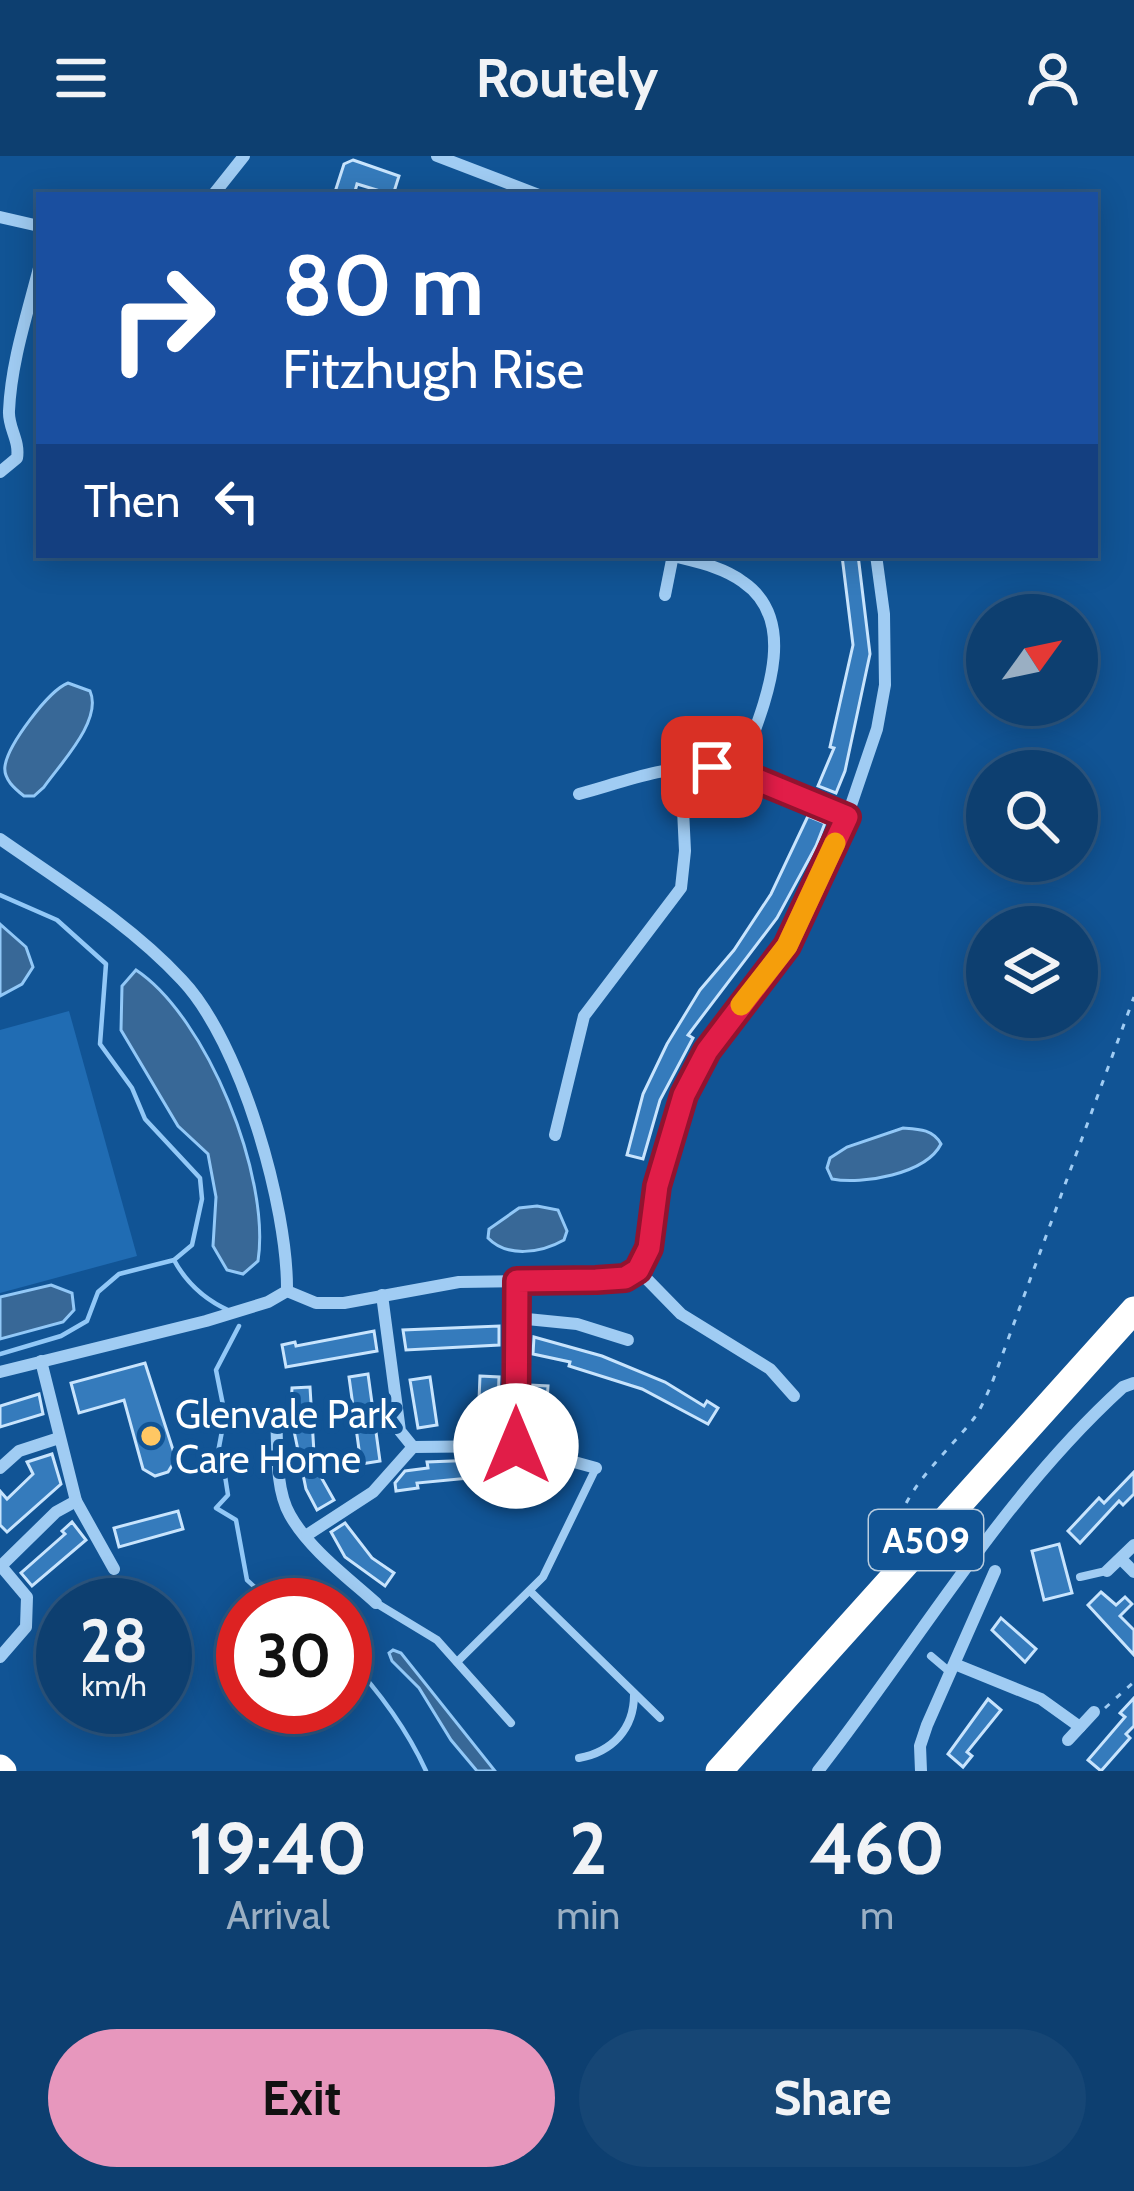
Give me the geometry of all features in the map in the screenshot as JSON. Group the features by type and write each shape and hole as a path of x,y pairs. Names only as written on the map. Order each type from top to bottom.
{"highway":[{"name":"A509","path":"718,1771 1134,1310"}],"street":[{"path":"215,192 244,156"},
{"path":"437,156 510,190"},
{"path":"0,217 36,225"},
{"path":"0,472 17,458 19,446 8,420 7,367 36,277"},
{"path":"664,596 672,558"},
{"path":"684,558 716,567 747,584 768,610 776,639 739,774"},
{"path":"287,1291 316,1303 344,1304 459,1282 596,1280 625,1278 638,1270 649,1248 657,1186 684,1095 707,1051 787,946 847,817 877,729 885,685 884,614 876,558"},
{"path":"579,794 681,768 712,767 847,817"},
{"path":"555,1135 584,1016 680,888 685,851 681,768"},
{"path":"0,839 133,932 186,984 223,1043 260,1137 287,1257 287,1291"},
{"path":"638,1270 681,1314 770,1369 794,1396"},
{"path":"516,1446 517,1281"},
{"path":"0,1372 223,1316 287,1291"},
{"path":"382,1295 400,1431 413,1447"},
{"path":"517,1318 577,1324 628,1340"},
{"path":"41,1361 76,1501 114,1569"},
{"path":"818,1771 1019,1495 1082,1425 1123,1387 1134,1383"},
{"path":"277,1412 279,1467 288,1513 376,1603"},
{"path":"0,1468 19,1451 59,1438"},
{"path":"307,1535 373,1492 413,1447 516,1446 596,1468"},
{"path":"0,1657 26,1627 27,1597 1,1566 56,1512 76,1501"},
{"path":"1107,1571 1134,1545"},
{"path":"1120,1558 1134,1572"},
{"path":"921,1771 920,1746 995,1571"},
{"path":"954,1669 1041,1699 1080,1727"},
{"path":"1068,1740 1094,1712"}],"lane":[{"path":"458,1662 543,1577 596,1468"},
{"path":"1080,1577 1107,1571"},
{"path":"530,1592 660,1718"},
{"path":"376,1603 437,1640 511,1723"},
{"path":"931,1656 954,1669"},
{"path":"579,1758 599,1754 624,1731 634,1714 634,1694"}],"path":[{"path":"897,1571 895,1537 902,1514 977,1414 992,1382 1134,997"},
{"path":"1094,1712 1111,1706 1134,1682"}],"shaded area":[{"path":"68,683 90,691 91,715 44,787 34,796 24,796 6,775 8,757 40,707"},
{"path":"0,924 26,947 33,967 22,984 0,996"},
{"path":"136,970 187,1023 209,1061 244,1144 259,1226 258,1261 243,1274 227,1270 213,1246 216,1197 208,1154 178,1126 121,1030 122,986"},
{"path":"69,1011 137,1256 0,1293 0,1030"},
{"path":"903,1128 929,1133 941,1144 908,1170 860,1180 832,1179 827,1168 830,1158 847,1147"},
{"path":"519,1208 558,1210 567,1231 564,1240 524,1251 505,1249 488,1238 489,1229"},
{"path":"51,1285 72,1293 74,1310 63,1322 0,1339 0,1297"},
{"path":"389,1653 401,1653 495,1771 477,1771 419,1688 392,1661"}],"building":[{"path":"353,160 399,176 394,192 357,184 355,192 335,192 344,164"},
{"path":"842,558 858,558 870,654 836,793 818,786 834,748 830,747 853,645"},
{"path":"808,816 825,823 816,846 777,918 688,1035 693,1038 660,1100 643,1159 627,1155 643,1094 667,1044 700,990 771,894"},
{"path":"499,1326 499,1345 406,1350 403,1330"},
{"path":"374,1331 377,1351 286,1367 282,1345"},
{"path":"534,1337 602,1356 665,1382 704,1406 707,1401 718,1408 708,1424 642,1389 569,1366 570,1362 533,1354"},
{"name":"Glenvale Park Care Home","path":"145,1363 176,1459 168,1472 155,1476 143,1469 124,1400 79,1413 71,1383"},
{"path":"368,1374 380,1461 361,1464 349,1377"},
{"path":"480,1376 499,1377 497,1425 478,1424"},
{"path":"430,1377 437,1425 418,1428 410,1380"},
{"path":"529,1385 548,1386 545,1431 527,1429"},
{"path":"310,1387 314,1453 334,1500 317,1510 306,1489 290,1426 292,1388"},
{"path":"39,1394 43,1414 0,1427 0,1406"},
{"path":"52,1454 61,1484 7,1532 0,1525 0,1491 7,1499 33,1474 27,1462"},
{"path":"504,1459 546,1467 542,1486 490,1476 417,1483 418,1488 396,1491 395,1483 405,1471 428,1468 427,1462"},
{"path":"1134,1472 1134,1494 1123,1505 1119,1501 1080,1543 1068,1531 1099,1498 1104,1503"},
{"path":"178,1511 183,1529 119,1547 114,1528"},
{"path":"72,1522 86,1540 32,1586 21,1573 65,1534 62,1531"},
{"path":"345,1523 372,1558 394,1573 385,1586 345,1557 331,1532"},
{"path":"1059,1544 1072,1593 1044,1600 1032,1551"},
{"path":"1101,1592 1116,1605 1125,1597 1132,1604 1120,1616 1134,1630 1134,1655 1088,1605"},
{"path":"1001,1618 1036,1649 1025,1662 992,1630"},
{"path":"1134,1698 1134,1726 1126,1734 1130,1738 1101,1771 1088,1760 1125,1717 1120,1713"},
{"path":"988,1699 1001,1710 967,1752 972,1756 963,1767 948,1754"}],"waterway":[{"path":"0,895 57,920 106,964 100,1044 132,1088 145,1119 200,1178 202,1199 192,1245 174,1260 119,1274 98,1292 87,1321 61,1336 0,1354"},
{"path":"174,1260 198,1290 230,1311"},
{"path":"239,1326 216,1370 225,1415 216,1463 225,1476 228,1495 216,1508 236,1520 247,1578"},
{"path":"372,1686 410,1739 426,1771"}],"slow traffic":[{"path":"741,1005 787,946 835,843"}],"place":[{"name":"Glenvale Park Care Home","path":"151,1436"}],"route":[{"path":"516,1446 517,1281 625,1278 638,1270 649,1248 657,1186 684,1095 707,1051 787,946 847,817 748,776 712,767"}]}
